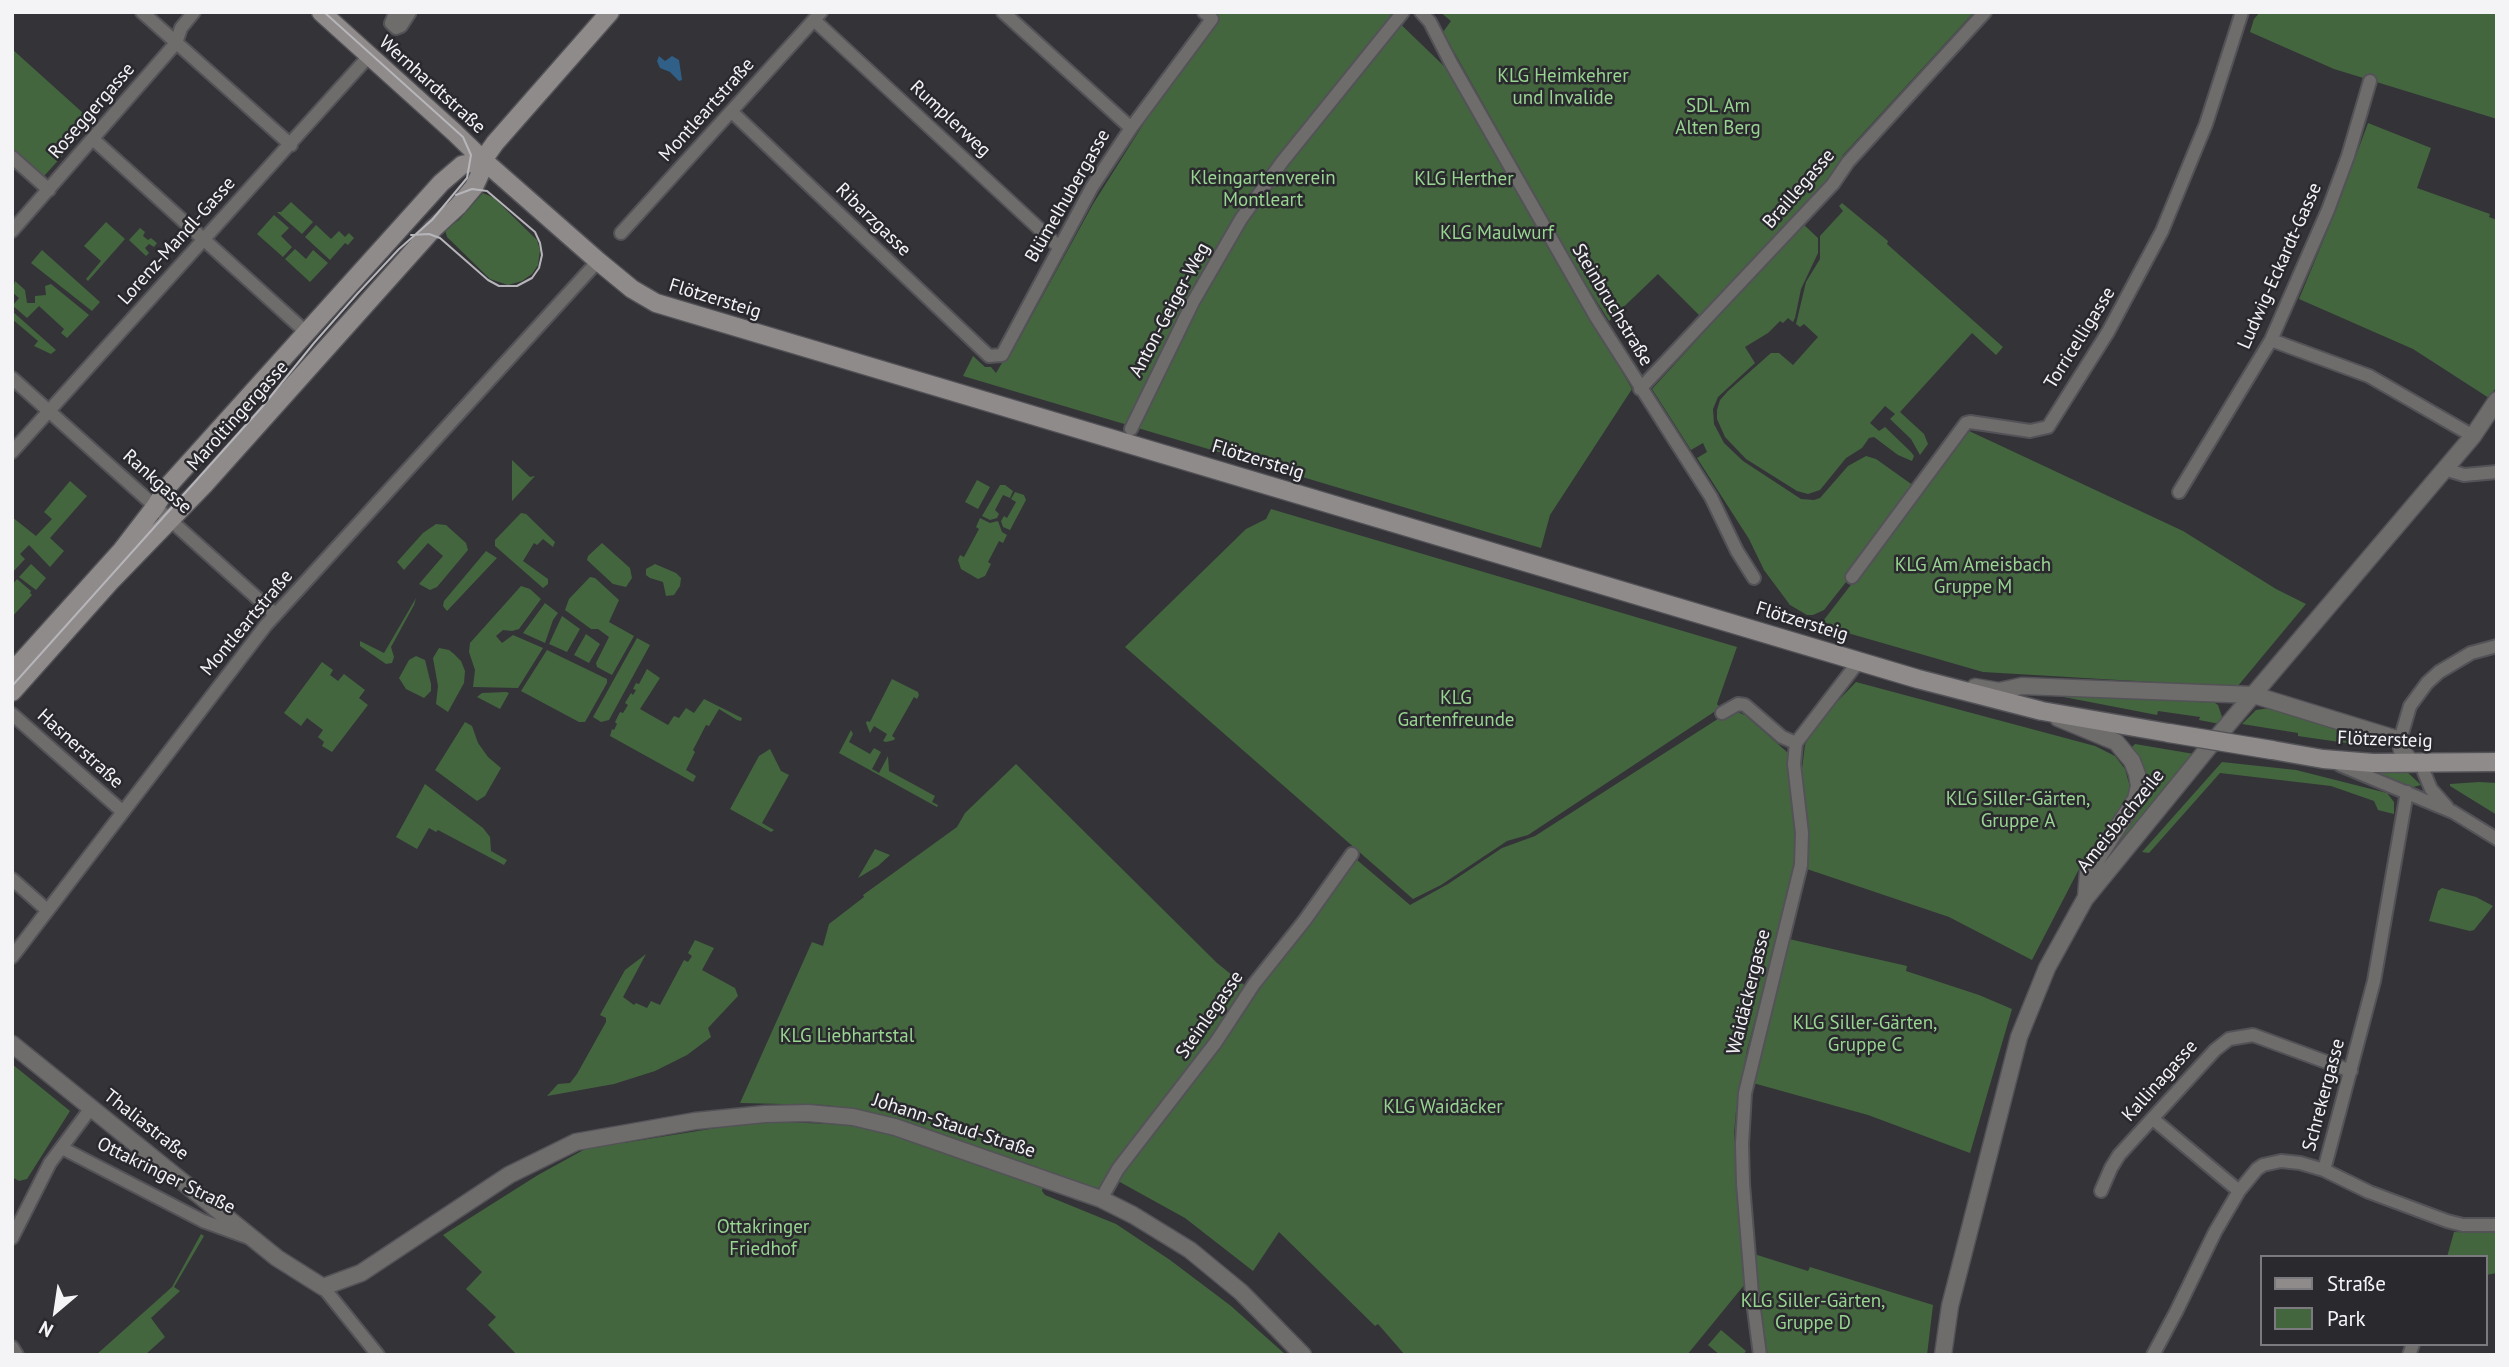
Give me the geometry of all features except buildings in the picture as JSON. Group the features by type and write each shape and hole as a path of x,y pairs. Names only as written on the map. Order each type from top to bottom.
{"main road":[{"name":"Wernhardtstraße","path":"321,12 598,261"},
{"name":"Maroltingergasse","path":"12,692 110,582 204,485 433,229 458,206 478,181 483,160 507,127 610,12"},
{"name":"Maroltingergasse","path":"12,672 122,550 168,486 441,183 462,165 483,160"},
{"name":"Flötzersteig","path":"598,261 632,289 656,303 1918,679 2042,711 2323,759 2418,763 2497,762"}],"street":[{"path":"142,12 291,145"},
{"name":"Roseggergasse","path":"12,231 176,43 181,28 194,12"},
{"path":"396,12 391,23 396,28 401,26 410,12"},
{"path":"1003,12 1131,128"},
{"name":"Anton-Geiger-Weg","path":"1131,429 1193,302 1241,219 1282,162 1403,12"},
{"name":"Steinbruchstraße","path":"1421,12 1432,25 1562,260 1640,389 1711,497 1737,551 1754,578"},
{"name":"Braillegasse","path":"1640,389 1833,184 1848,162 1985,12"},
{"name":"Torricelligasse","path":"1852,577 1966,423 2030,431 2048,426 2114,322 2157,242 2206,124 2242,12"},
{"name":"Montleartstraße","path":"621,233 818,16"},
{"name":"Rumplerweg","path":"818,16 1059,247"},
{"name":"Blümelhubergasse","path":"989,356 1002,355 1092,187 1208,16"},
{"name":"Lorenz-Mandl-Gasse","path":"12,452 369,56"},
{"name":"Ludwig-Eckardt-Gasse","path":"2179,492 2271,340 2328,210 2348,156 2370,81"},
{"name":"Ribarzgasse","path":"732,112 989,356"},
{"path":"94,140 307,333"},
{"path":"12,157 49,190"},
{"name":"Montleartstraße","path":"12,957 275,614 598,261"},
{"path":"2271,340 2369,376 2473,436"},
{"name":"Rankgasse","path":"12,378 275,614"},
{"name":"Ameisbachzeile","path":"1943,1355 1950,1306 2018,1037 2047,968 2085,898 2473,436 2497,400"},
{"path":"2444,469 2464,475 2497,472"},
{"path":"2453,812 2431,789 2418,763 2401,748 2400,740 2407,711 2427,683 2439,672 2471,653 2497,646"},
{"path":"1722,713 1738,705 1745,705 1782,737 1796,743 1859,661"},
{"name":"Flötzersteig","path":"1918,679 1999,691 2022,686 2254,695 2400,740"},
{"path":"2042,711 2116,742 2132,761 2137,774 2139,786 2136,799 2088,873 2085,898"},
{"name":"Hasnerstraße","path":"12,714 122,812"},
{"name":"Waidäckergasse","path":"1760,1355 1751,1282 1742,1143 1747,1079 1801,865 1802,833 1794,764 1796,743"},
{"path":"2323,759 2453,812 2497,839"},
{"name":"Schrekergasse","path":"2152,1355 2215,1232 2239,1191 2257,1169 2271,1162 2291,1162 2324,1170 2374,981 2407,792"},
{"name":"Steinlegasse","path":"1101,1199 1118,1169 1216,1042 1254,984 1352,854"},
{"path":"12,879 47,910"},
{"name":"Kallinagasse","path":"2101,1191 2119,1156 2215,1050 2237,1036 2253,1035 2351,1071"},
{"name":"Thaliastraße","path":"12,1044 254,1240"},
{"path":"12,1238 50,1163 91,1108"},
{"name":"Johann-Staud-Straße","path":"323,1287 360,1273 509,1175 566,1146 595,1137 695,1121 765,1114 853,1116 895,1126 1101,1199 1190,1251 1241,1292 1303,1355"},
{"path":"2153,1119 2239,1191"},
{"name":"Ottakringer Straße","path":"62,1148 203,1221 254,1240 287,1266 323,1287"},
{"path":"2324,1170 2369,1192 2446,1221 2463,1225 2497,1225"},
{"path":"323,1287 378,1355"},
{"path":"12,1347 17,1355"}],"green space":[{"path":"1213,12 1388,12 1447,69 1475,113 1632,389 1550,515 1541,548 963,376 973,356 996,373 1009,351 1012,352 1093,204 1151,112 1217,23"},
{"path":"1440,12 1974,12 1843,155 1830,179 1701,317 1658,274 1609,321 1541,213 1534,194 1443,32 1451,21"},
{"path":"2260,12 2497,12 2497,119 2334,69 2250,32 2254,19"},
{"path":"12,49 93,122 44,176 12,148"},
{"path":"2368,123 2431,148 2417,188 2490,214 2489,217 2497,220 2497,386 2489,398 2413,349 2299,299"},
{"path":"483,193 494,198 537,240 540,250 538,265 532,274 522,281 508,285 490,279 447,237 445,230 459,220"},
{"path":"291,202 313,222 302,234 277,212 281,212"},
{"path":"1842,203 1888,241 1887,244 2003,347 1996,355 1972,333 1900,412 1924,434 1928,444 1920,455 1911,439 1890,419 1895,414 1885,406 1870,423 1879,431 1885,427 1911,452 1914,456 1912,461 1898,455 1874,437 1869,438 1862,448 1846,458 1820,490 1808,494 1797,491 1746,459 1725,437 1717,419 1717,410 1720,400 1728,391 1771,353 1779,353 1793,365 1818,337 1804,324 1800,327 1796,324 1806,282 1820,259 1820,236 1843,211 1839,206"},
{"path":"274,215 289,228 281,236 292,247 283,257 257,234"},
{"path":"106,222 125,239 88,281 86,279 101,261 84,246"},
{"path":"1803,224 1818,238 1818,253 1801,289 1795,318 1793,322 1788,318 1783,323 1780,321 1768,333 1745,347 1755,363 1718,397 1713,409 1714,424 1724,443 1743,461 1801,499 1820,498 1848,466 1866,456 1876,459 1914,486 1854,572 1824,610 1813,615 1807,615 1790,605 1764,570 1749,539 1697,458 1707,452 1703,443 1691,450 1652,389"},
{"path":"316,225 331,239 339,231 345,237 349,233 354,238 348,245 345,243 330,260 305,237"},
{"path":"140,228 145,232 143,236 157,243 154,247 149,244 145,248 149,253 146,256 129,240"},
{"path":"295,249 306,259 313,250 328,263 310,282 285,259"},
{"path":"42,250 100,302 92,311 31,263"},
{"path":"15,281 25,290 27,303 35,303 35,296 46,295 45,286 51,284 89,315 67,338 61,333 64,329 39,306 27,318 12,305 19,298 12,292"},
{"path":"12,311 56,350 51,354 34,346 38,341 12,319"},
{"name":"KLG Am Ameisbach Gruppe M","path":"1967,430 2183,531 2276,589 2306,604 2237,687 1983,672 1820,625"},
{"path":"512,460 530,477 535,476 512,501"},
{"path":"977,480 990,487 978,509 965,502"},
{"path":"70,481 87,496 50,538 64,551 50,567 29,545 20,554 25,559 12,573 12,517 36,536 52,519 44,512"},
{"path":"1000,485 1013,491 1010,498 1003,495 995,510 999,514 997,518 990,520 982,516"},
{"path":"1015,492 1024,495 1026,500 1010,530 1003,527 1001,521 1004,516 1007,518 1016,502 1011,499"},
{"name":"KLG Gartenfreunde","path":"1271,509 1737,647 1717,704 1720,708 1528,835 1507,841 1441,885 1413,899 1125,647 1246,529 1266,519"},
{"path":"521,513 526,514 555,542 553,547 543,539 537,545 534,543 523,561 548,579 548,584 543,588 495,546 495,540"},
{"path":"980,518 990,523 998,521 1002,532 1007,535 1003,543 999,541 988,562 991,564 985,576 978,579 961,569 958,560 960,555 964,557 979,529 976,527"},
{"path":"436,524 446,525 466,543 468,550 437,587 430,590 419,584 443,556 428,543 404,570 397,562 423,533"},
{"path":"602,543 630,568 632,578 626,587 613,584 587,560"},
{"path":"486,551 497,558 447,611 443,606 444,601"},
{"path":"31,564 46,578 36,590 19,577"},
{"path":"655,564 681,578 680,586 674,595 666,596 663,582 646,575 646,569"},
{"path":"590,577 595,578 619,600 609,622 634,636 612,675 597,667 596,663 609,637 598,629 591,629 565,610 569,599"},
{"path":"17,579 32,595 12,617 12,585"},
{"path":"521,586 530,589 541,599 519,629 503,630 496,636 502,643 513,635 543,648 518,688 473,687 475,670 469,652 470,643"},
{"path":"416,598 391,647 394,657 392,663 386,664 360,646 360,641 384,653"},
{"path":"545,603 558,613 545,643 523,633"},
{"path":"562,616 580,629 567,652 549,644"},
{"path":"586,634 600,644 589,663 574,655"},
{"path":"637,638 650,645 609,720 601,722 593,717"},
{"path":"439,648 454,654 465,671 464,683 448,712 436,704 438,686 433,658"},
{"path":"547,650 607,679 585,722 579,722 521,691"},
{"path":"416,656 425,660 431,684 431,691 424,698 406,689 399,678 409,660"},
{"path":"322,662 333,670 330,675 338,681 344,674 365,690 359,698 368,705 332,752 322,746 324,742 318,737 323,730 307,718 301,726 284,713"},
{"path":"647,669 660,678 640,709 668,725 674,716 679,718 686,708 694,713 704,699 742,718 741,721 737,720 719,709 709,726 706,725 686,770 696,776 693,782 610,736 620,712 623,713 628,705 625,703 636,690 633,689 636,683 639,684"},
{"path":"892,679 919,695 917,699 914,697 892,736 894,740 886,742 883,741 887,734 874,726 870,733 866,723 870,722"},
{"name":"KLG Siller-Gärten, Gruppe A","path":"1856,682 2095,746 2115,756 2125,769 2130,787 2125,805 2078,871 2032,960 1949,917 1804,868 1801,777 1805,745 1816,724"},
{"path":"2038,692 2209,699 2218,705 2222,717 2220,724 2199,720 2200,717 2158,711 2157,715"},
{"path":"482,693 509,693 500,709 477,697"},
{"path":"2270,708 2386,744 2383,747 2353,744 2242,724 2256,710"},
{"name":"KLG Waidäcker","path":"1737,712 1745,715 1787,752 1795,836 1794,860 1785,908 1747,1050 1736,1111 1734,1134 1745,1284 1687,1355 1405,1355 1378,1324 1375,1326 1279,1232 1253,1271 1185,1218 1118,1181 1256,993 1256,985 1304,931 1349,866 1357,860 1410,905 1448,884 1502,848 1535,836 1724,715"},
{"path":"465,722 472,726 478,743 488,757 501,768 485,796 477,801 435,770"},
{"path":"851,730 853,734 849,742 870,754 874,748 881,752 872,769 879,773 888,756 889,771 935,796 932,802 938,805 937,807 839,753"},
{"path":"2135,744 2194,754 2098,868 2141,807 2146,788 2131,748"},
{"path":"770,749 781,771 789,775 762,823 774,830 771,832 730,809 759,756"},
{"path":"2222,762 2296,770 2387,793 2394,802 2394,814 2378,810 2374,801 2331,786 2220,773 2149,853 2142,852"},
{"name":"KLG Liebhartstal","path":"1016,764 1217,963 1248,988 1212,1041 1099,1190 891,1117 826,1105 740,1103 812,942 823,946 829,924 864,897 863,895 957,827 965,813"},
{"path":"2406,771 2421,785 2409,788 2375,772"},
{"path":"2479,782 2497,783 2497,815 2450,786"},
{"path":"425,784 483,828 490,837 491,851 507,860 504,865 438,830 436,832 429,828 417,849 396,837"},
{"path":"875,849 890,855 858,878"},
{"path":"2442,888 2476,897 2493,906 2474,930 2470,931 2429,921 2438,891"},
{"name":"KLG Siller-Gärten, Gruppe C","path":"1789,939 1907,966 1906,971 2012,1009 1970,1153 1868,1115 1753,1083"},
{"path":"695,940 714,948 702,970 735,988 738,996 708,1028 711,1037 687,1055 655,1071 614,1084 547,1096 558,1084 570,1083 577,1074 606,1022 606,1018 600,1015 625,970 646,954 623,997 634,1005 636,1003 647,1008 651,1001 660,1005 684,960 688,962 692,956 688,953"},
{"path":"12,1064 70,1111 27,1179 19,1181 12,1177"},
{"name":"Ottakringer Friedhof","path":"760,1121 852,1125 897,1136 1043,1187 1045,1195 1116,1224 1170,1260 1231,1306 1286,1355 517,1355 488,1325 496,1317 466,1289 482,1272 443,1235 538,1175 596,1143 623,1143"},
{"path":"2497,1230 2497,1273 2488,1275 2488,1255 2448,1255 2454,1232 2485,1233"},
{"path":"201,1234 204,1236 174,1287 180,1291 151,1318 165,1337 145,1355 96,1355 172,1287"},
{"name":"KLG Siller-Gärten, Gruppe D","path":"1754,1254 1808,1271 1810,1267 1933,1305 1927,1355 1765,1355"},
{"path":"1721,1330 1746,1351 1743,1355 1720,1355 1708,1345"}],"water":[{"path":"659,56 665,61 672,56 679,60 682,80 679,81 670,72 660,68 657,61"}],"tram line":[{"path":"12,686 262,407 358,293 399,249 432,220 467,178 471,155 463,137 324,12"},
{"path":"411,235 429,234 440,238 488,280 499,286 517,286 532,278 539,268 542,255 535,232 487,191 472,189 456,195"}],"park label":[{"name":"KLG Heimkehrer und Invalide","path":"1563,88"},
{"name":"SDL Am Alten Berg","path":"1718,118"},
{"name":"KLG Herther","path":"1464,180"},
{"name":"Kleingartenverein Montleart","path":"1263,190"},
{"name":"KLG Maulwurf","path":"1497,234"}]}
